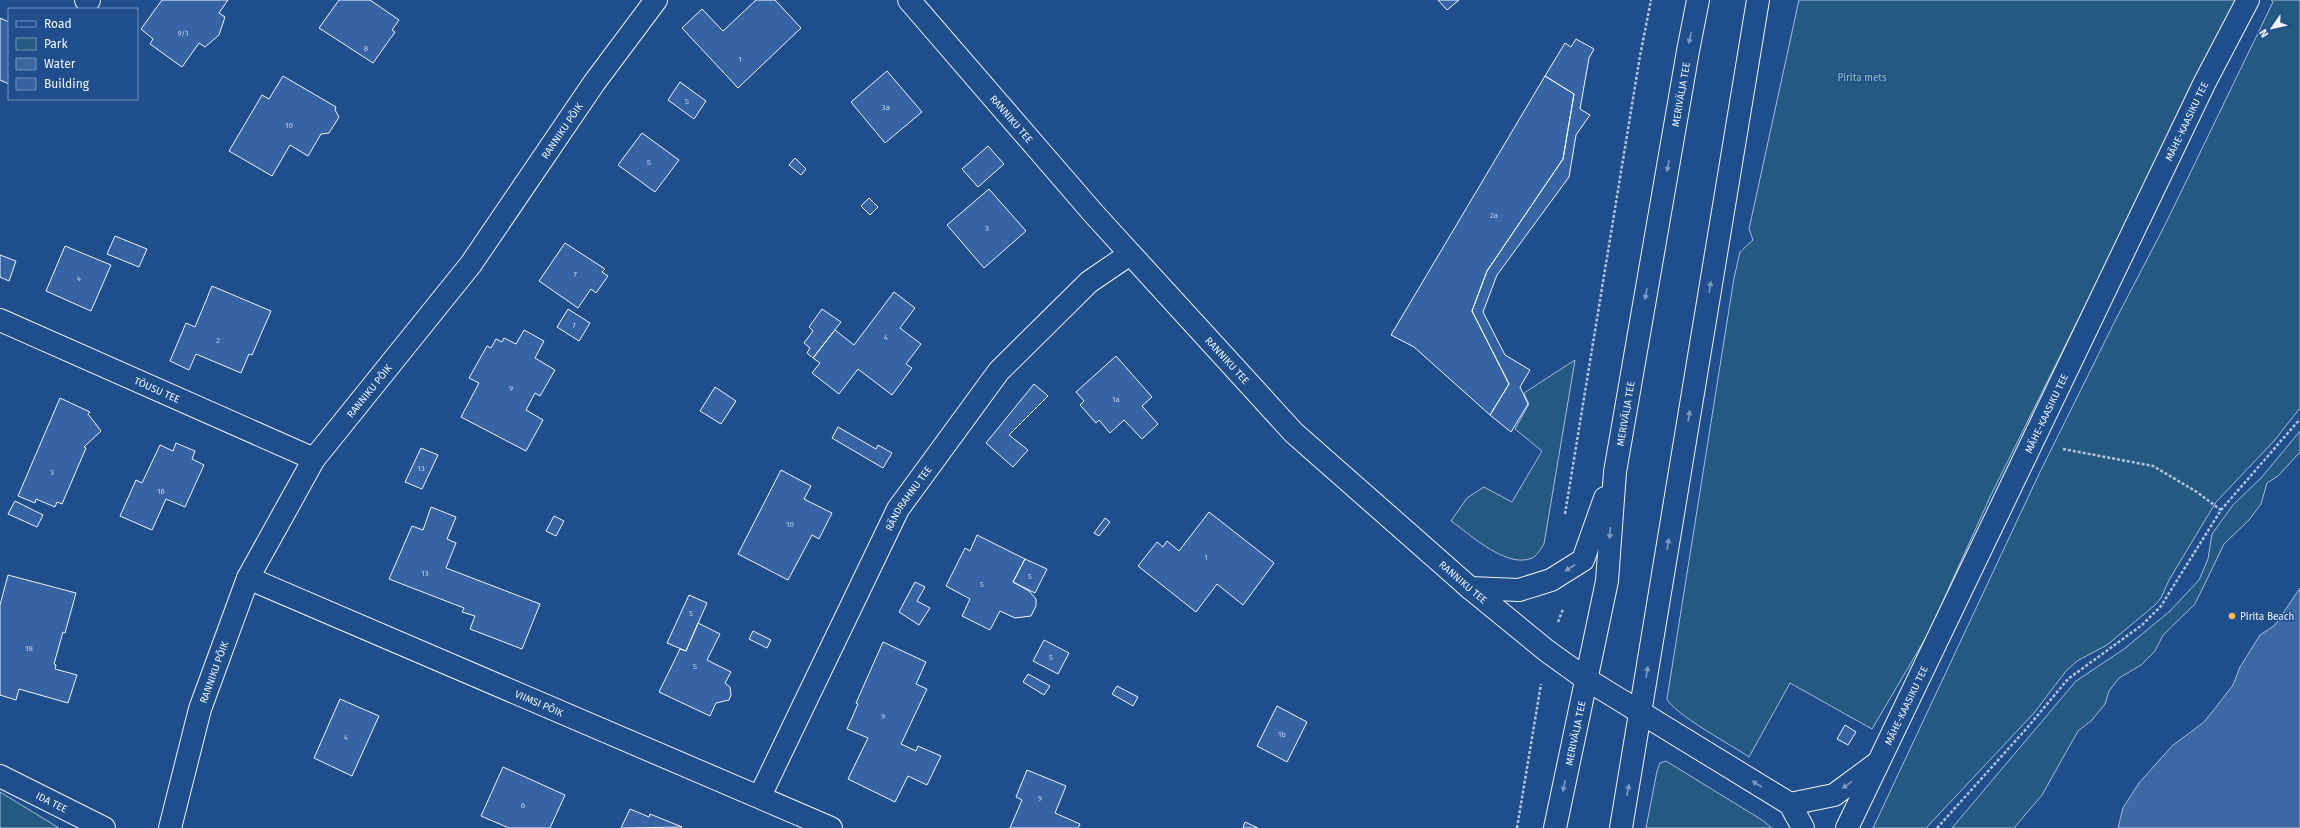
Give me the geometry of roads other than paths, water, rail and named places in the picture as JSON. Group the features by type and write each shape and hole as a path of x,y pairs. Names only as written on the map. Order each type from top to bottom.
{"street":[{"name":"RANNIKU PÕIK","path":"170,828 200,710 248,578 314,459 470,264 594,83 656,0"},
{"name":"RANNIKU TEE","path":"909,0 1130,254 1294,433 1470,588 1547,651 1586,679 1790,804"},
{"name":"MERIVÄLJA TEE","path":"1555,828 1607,581 1615,472 1698,0"},
{"path":"1621,828 1758,0"},
{"name":"MÄHE-KAASIKU TEE","path":"1847,828 2205,82 2248,0"},
{"name":"RÄNDRAHNU TEE","path":"760,796 898,509 999,371 1089,282 1130,254"},
{"name":"TÕUSU TEE","path":"0,320 314,459"},
{"path":"1470,588 1519,590 1551,580 1583,560 1615,472"},
{"name":"VIIMSI PÕIK","path":"248,578 760,796 831,828"},
{"path":"1802,828 1790,804 1834,795 1879,762"},
{"name":"IDA TEE","path":"0,776 104,828"}],"water":[{"path":"2300,588 2300,828 2118,828 2123,808 2139,783 2172,746 2204,722 2233,685 2240,667 2260,635 2275,625"}],"place":[{"name":"Pirita Beach","path":"2232,616"}],"park label":[{"name":"Pirita mets","path":"1862,77"}]}
